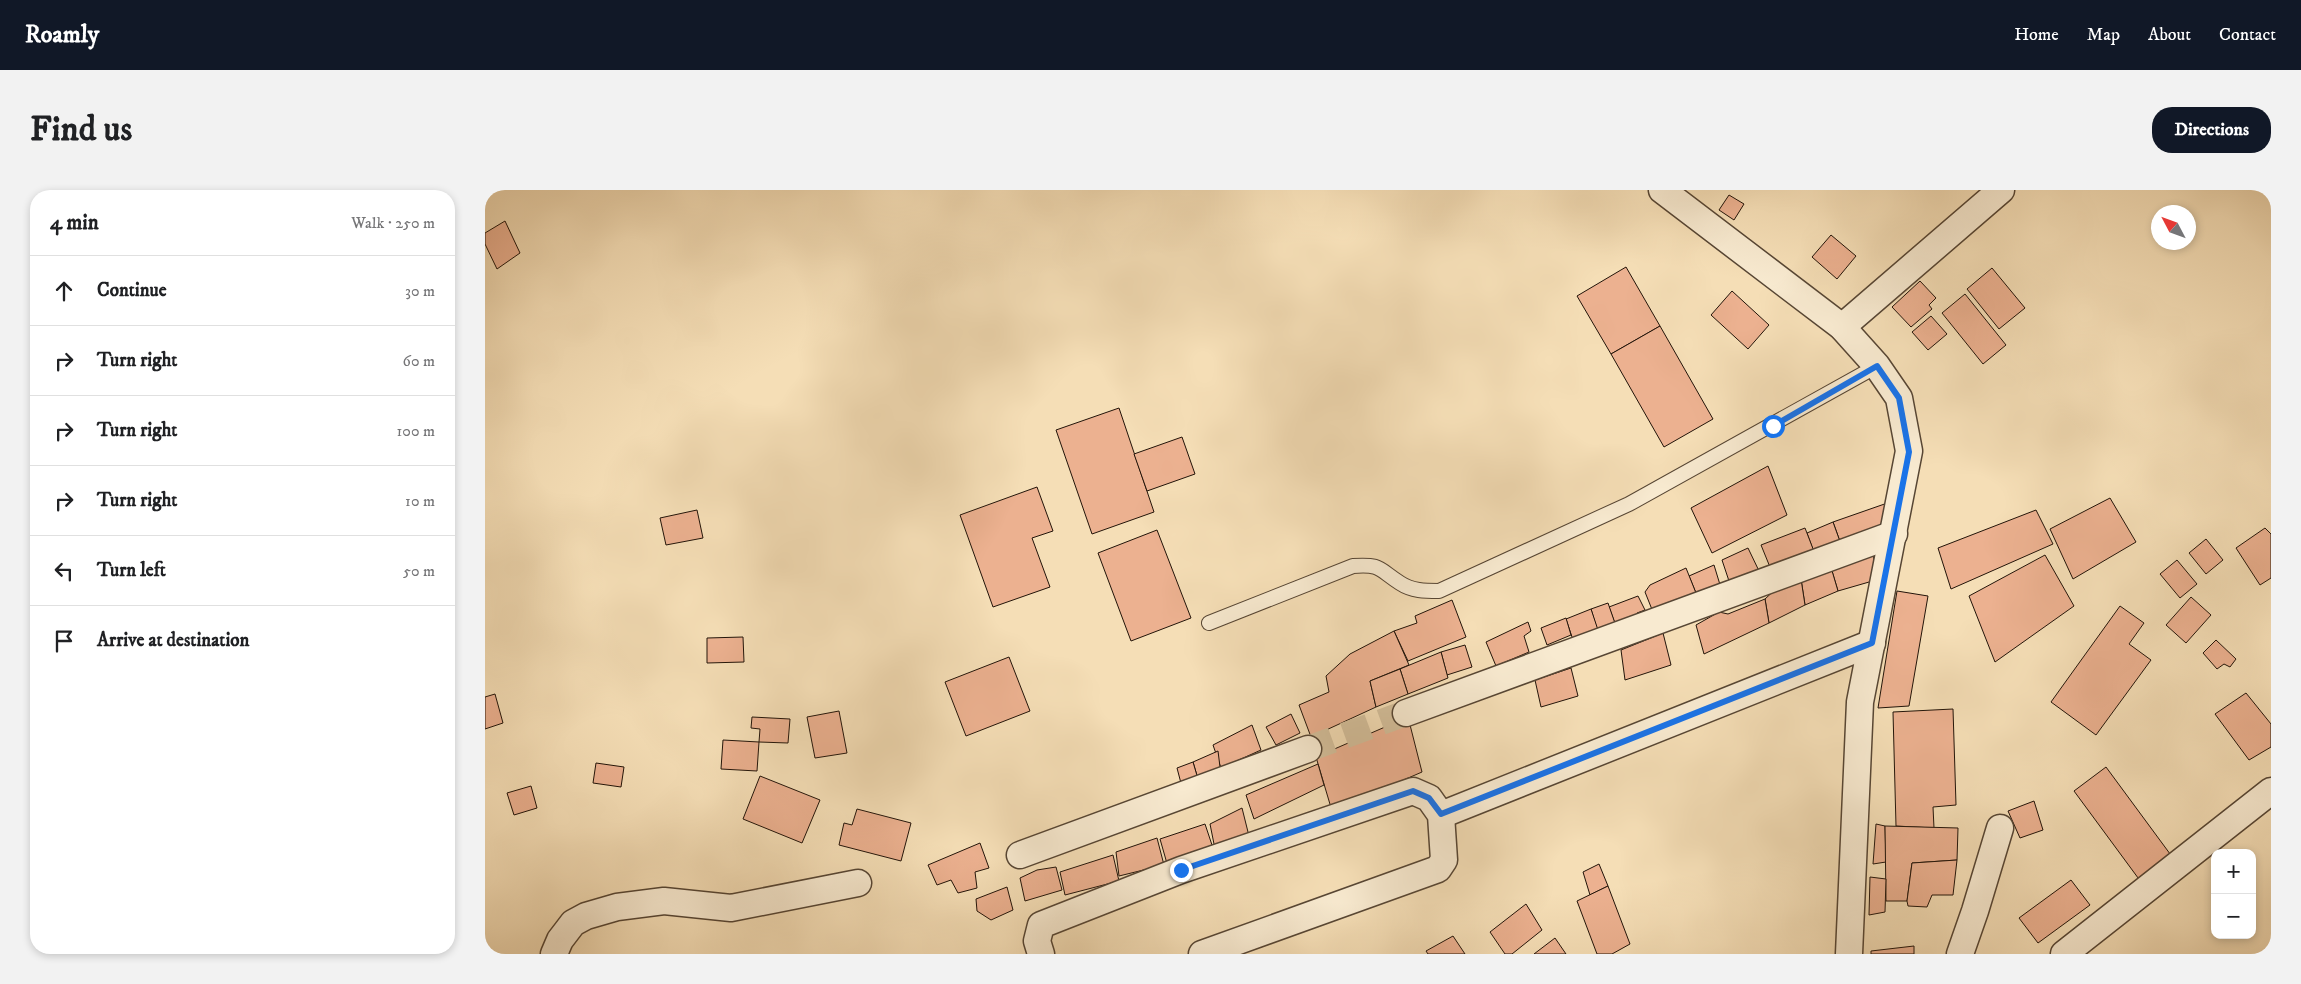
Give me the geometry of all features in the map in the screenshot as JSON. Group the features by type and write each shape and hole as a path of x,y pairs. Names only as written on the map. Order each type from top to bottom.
{"street":[{"path":"1662,190 1842,327 1877,366 1899,398 1909,452 1860,702 1849,954"},
{"path":"1842,327 2001,190"},
{"path":"1406,713 1893,534"},
{"path":"1441,814 1872,643"},
{"path":"1020,855 1308,749"},
{"path":"1041,954 1037,941 1041,925 1181,870 1413,791 1429,798 1441,814 1444,860 1438,869 1202,954"},
{"path":"2063,954 2271,791"},
{"path":"1960,954 2000,828"},
{"path":"554,954 560,940 573,923 586,916 617,907 664,901 731,908 858,883"}],"lane":[{"path":"1209,623 1353,566 1365,565 1381,568 1400,584 1419,591 1439,591 1629,504 1877,366"}],"building":[{"path":"1729,195 1744,204 1734,220 1719,210"},
{"path":"505,221 520,253 497,269 485,244 485,233"},
{"path":"1831,235 1856,256 1837,279 1812,257"},
{"path":"1626,267 1660,326 1611,354 1577,296"},
{"path":"1992,268 2025,308 1999,329 1967,289"},
{"path":"1920,281 1936,298 1929,305 1932,309 1911,327 1892,307"},
{"path":"1732,291 1769,325 1748,349 1711,315"},
{"path":"1965,294 2006,345 1983,364 1942,313"},
{"path":"1931,316 1947,334 1928,350 1912,332"},
{"path":"1660,326 1713,419 1664,447 1611,354"},
{"path":"1119,408 1154,512 1092,534 1056,430"},
{"path":"1182,437 1195,474 1147,491 1134,454"},
{"path":"1768,466 1787,515 1712,553 1691,508"},
{"path":"1037,487 1053,531 1032,538 1050,587 993,607 960,515"},
{"path":"2110,498 2136,542 2073,579 2050,529"},
{"path":"1896,500 1893,530 1842,547 1833,522"},
{"path":"697,510 703,538 666,545 660,518"},
{"path":"2036,510 2053,544 1951,589 1938,548"},
{"path":"1833,522 1842,547 1816,558 1807,533"},
{"path":"1805,528 1815,554 1772,572 1761,545"},
{"path":"2265,528 2271,534 2271,578 2260,585 2236,548"},
{"path":"1157,530 1191,618 1131,641 1098,553"},
{"path":"2206,539 2223,560 2206,574 2189,553"},
{"path":"1748,548 1760,573 1731,587 1722,560"},
{"path":"1873,550 1876,580 1838,591 1829,561"},
{"path":"2045,555 2074,606 1995,662 1969,596"},
{"path":"2177,560 2197,584 2180,598 2160,574"},
{"path":"1830,564 1838,591 1805,605 1801,579"},
{"path":"1714,565 1721,588 1698,598 1689,576"},
{"path":"1686,568 1696,593 1664,609 1655,617 1645,592 1650,585"},
{"path":"1801,579 1805,605 1769,623 1765,599 1778,587"},
{"path":"1897,591 1928,596 1909,706 1878,708"},
{"path":"1638,596 1645,610 1637,613 1639,619 1617,629 1609,607"},
{"path":"2191,597 2211,615 2186,643 2166,625"},
{"path":"1765,599 1769,623 1704,654 1696,625 1719,612 1728,614"},
{"path":"1452,600 1466,637 1408,661 1394,631 1417,623 1415,616"},
{"path":"1608,603 1617,629 1599,636 1591,609"},
{"path":"2120,606 2144,623 2129,644 2151,660 2096,735 2051,702"},
{"path":"1591,609 1598,630 1573,640 1566,619"},
{"path":"1566,618 1571,635 1547,645 1541,628"},
{"path":"1528,622 1531,631 1524,636 1529,652 1496,666 1486,642"},
{"path":"1394,631 1409,665 1370,681 1376,707 1311,737 1299,705 1329,692 1326,676 1350,654"},
{"path":"1663,633 1671,665 1625,680 1621,650"},
{"path":"743,637 744,662 707,663 707,638"},
{"path":"2216,640 2236,659 2230,667 2224,664 2217,669 2203,653"},
{"path":"1465,645 1472,667 1447,675 1441,652"},
{"path":"1441,652 1448,678 1408,694 1400,669"},
{"path":"1009,657 1030,711 966,736 945,682"},
{"path":"1571,668 1578,696 1541,707 1535,680"},
{"path":"1400,669 1408,694 1376,707 1370,681"},
{"path":"2246,693 2271,724 2271,747 2249,760 2215,714"},
{"path":"495,694 503,723 485,729 485,697"},
{"path":"1953,709 1956,805 1933,807 1934,828 1896,826 1893,712"},
{"path":"839,711 847,753 815,758 807,717"},
{"path":"1291,714 1300,733 1276,745 1266,727"},
{"path":"752,717 790,719 788,743 759,742 760,729 751,728"},
{"path":"1408,717 1422,772 1332,811 1316,757"},
{"path":"1252,725 1261,750 1221,768 1213,745"},
{"path":"723,740 759,742 757,771 721,769"},
{"path":"1218,751 1220,767 1198,779 1193,762"},
{"path":"1193,762 1198,779 1182,787 1177,768"},
{"path":"596,763 624,767 621,787 593,783"},
{"path":"1318,764 1324,785 1254,819 1246,795"},
{"path":"2106,767 2176,862 2144,886 2074,791"},
{"path":"760,776 820,800 802,843 743,819"},
{"path":"531,786 537,808 514,815 507,793"},
{"path":"2034,801 2043,830 2020,838 2008,811"},
{"path":"1242,808 1249,836 1215,849 1210,824"},
{"path":"857,809 911,823 901,861 839,845 844,823 852,825"},
{"path":"1205,824 1214,851 1168,867 1160,839"},
{"path":"1876,824 1885,826 1886,862 1873,864"},
{"path":"1885,826 1958,828 1957,860 1912,863 1907,901 1886,901"},
{"path":"1157,838 1164,865 1119,876 1116,852"},
{"path":"980,843 989,868 975,872 977,888 958,893 951,880 937,885 928,865"},
{"path":"1113,855 1119,881 1065,895 1060,872"},
{"path":"1957,860 1953,895 1932,895 1927,907 1908,906 1912,863"},
{"path":"1599,864 1608,886 1590,895 1583,872"},
{"path":"1056,867 1062,890 1025,901 1020,878 1037,870"},
{"path":"1870,877 1886,879 1885,912 1869,915"},
{"path":"2071,880 2090,905 2038,943 2019,918"},
{"path":"1608,886 1630,944 1612,954 1597,954 1577,901"},
{"path":"1007,887 1013,910 991,920 977,911 976,899"},
{"path":"1526,904 1542,930 1512,954 1505,954 1490,932"},
{"path":"1453,936 1465,954 1428,954 1426,951"},
{"path":"1555,938 1566,954 1534,954"},
{"path":"1914,946 1914,954 1871,954 1871,951"}],"tunnel":[{"path":"1308,749 1406,713"}],"route":[{"path":"1181,870 1413,791 1429,798 1441,814 1872,643 1909,452 1899,398 1877,366 1773,426"}]}
